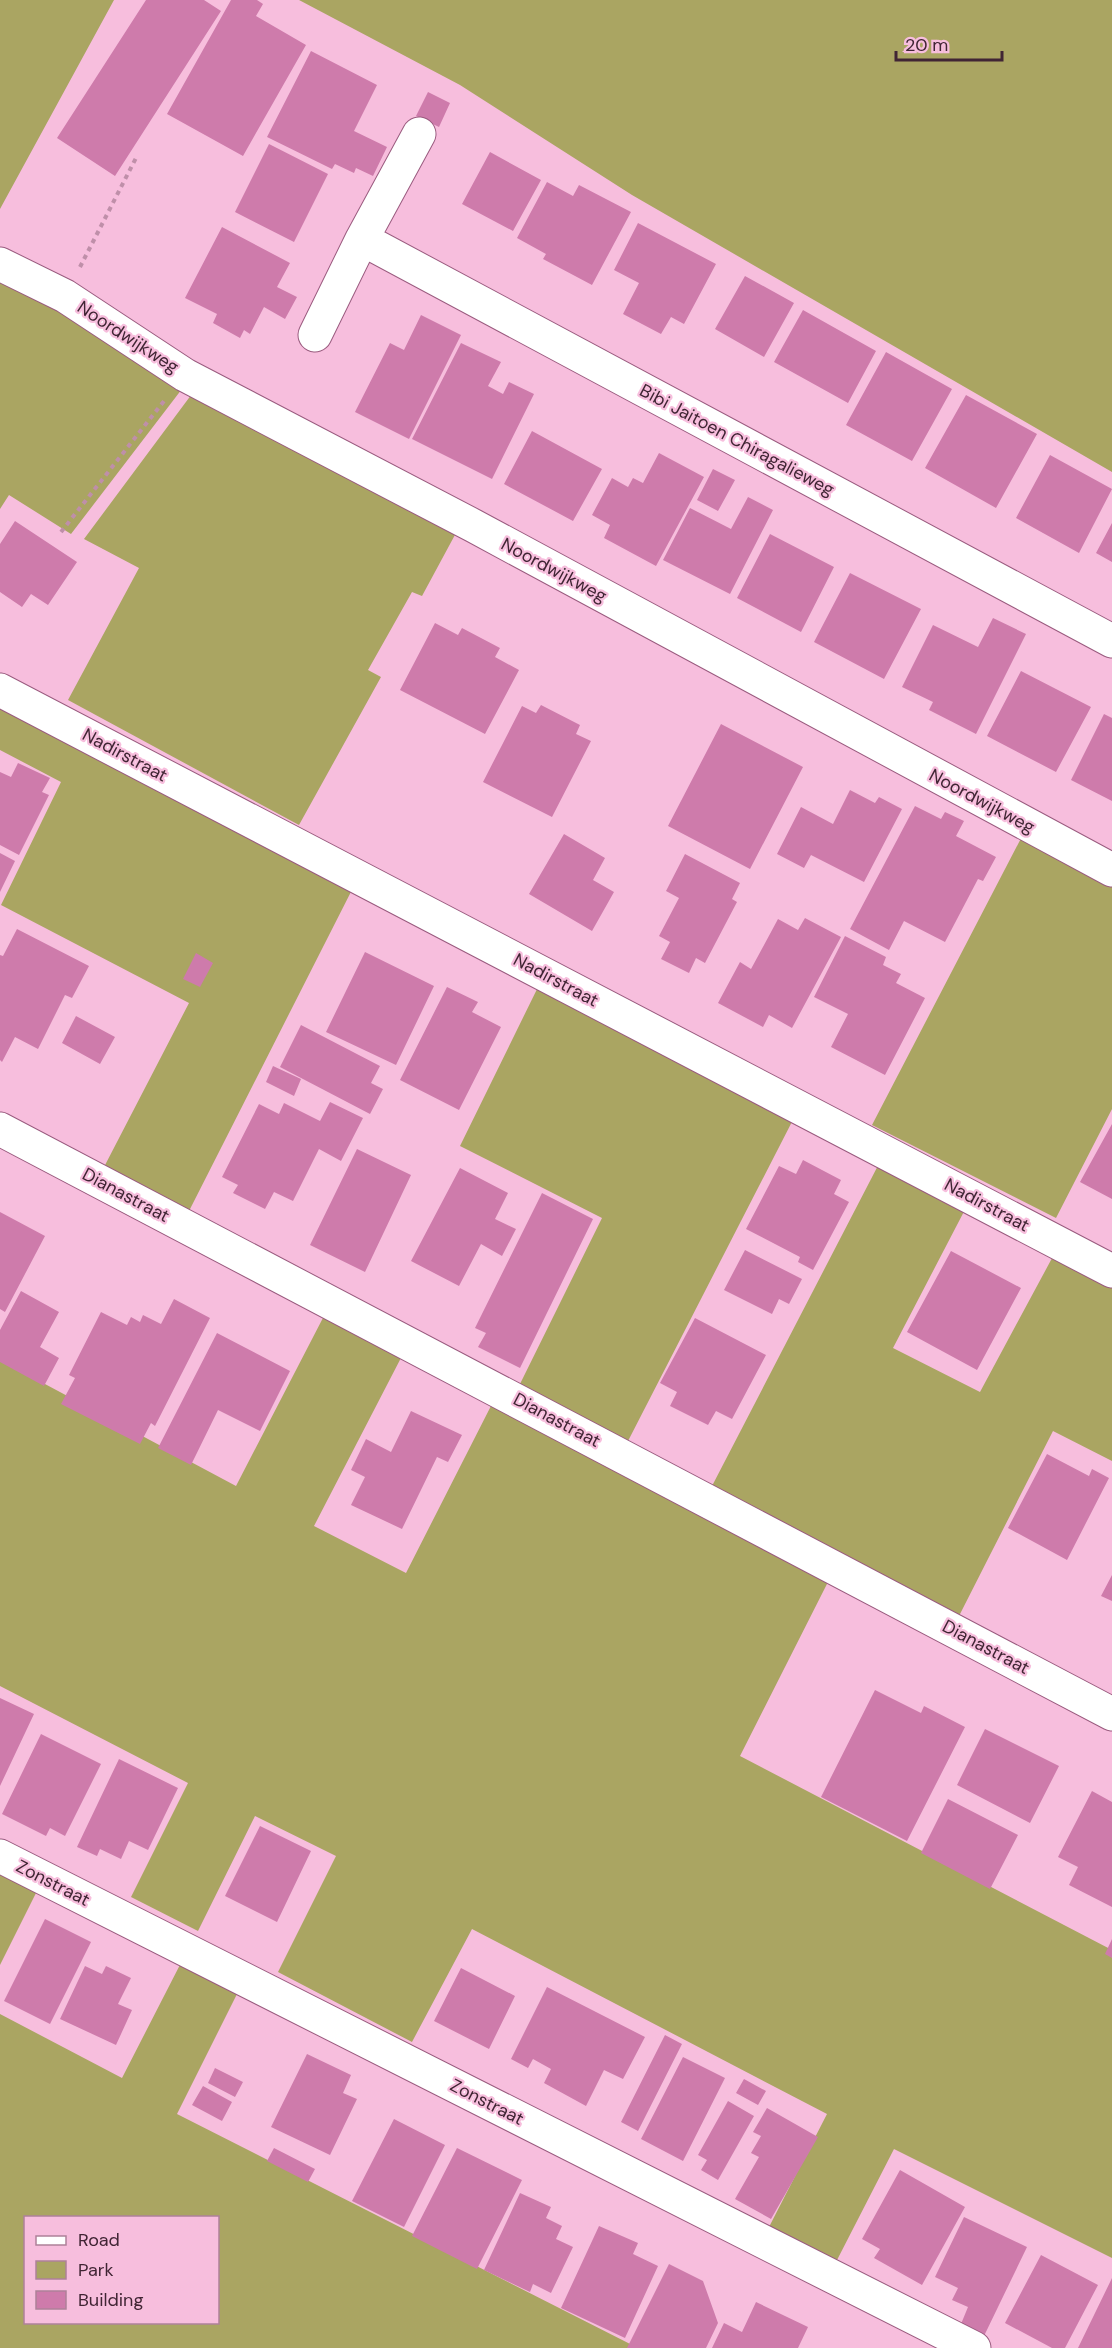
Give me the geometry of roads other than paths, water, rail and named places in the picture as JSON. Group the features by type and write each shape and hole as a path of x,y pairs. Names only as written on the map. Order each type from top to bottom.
{"street":[{"path":"315,335 362,239 419,134"},
{"name":"Bibi Jaitoen Chiragalieweg","path":"362,239 1112,641"},
{"name":"Noordwijkweg","path":"0,264 65,296 185,375 474,526 1112,870"},
{"name":"Nadirstraat","path":"0,690 1112,1270"},
{"name":"Dianastraat","path":"0,1129 1112,1714"},
{"name":"Zonstraat","path":"0,1856 974,2348"}]}
